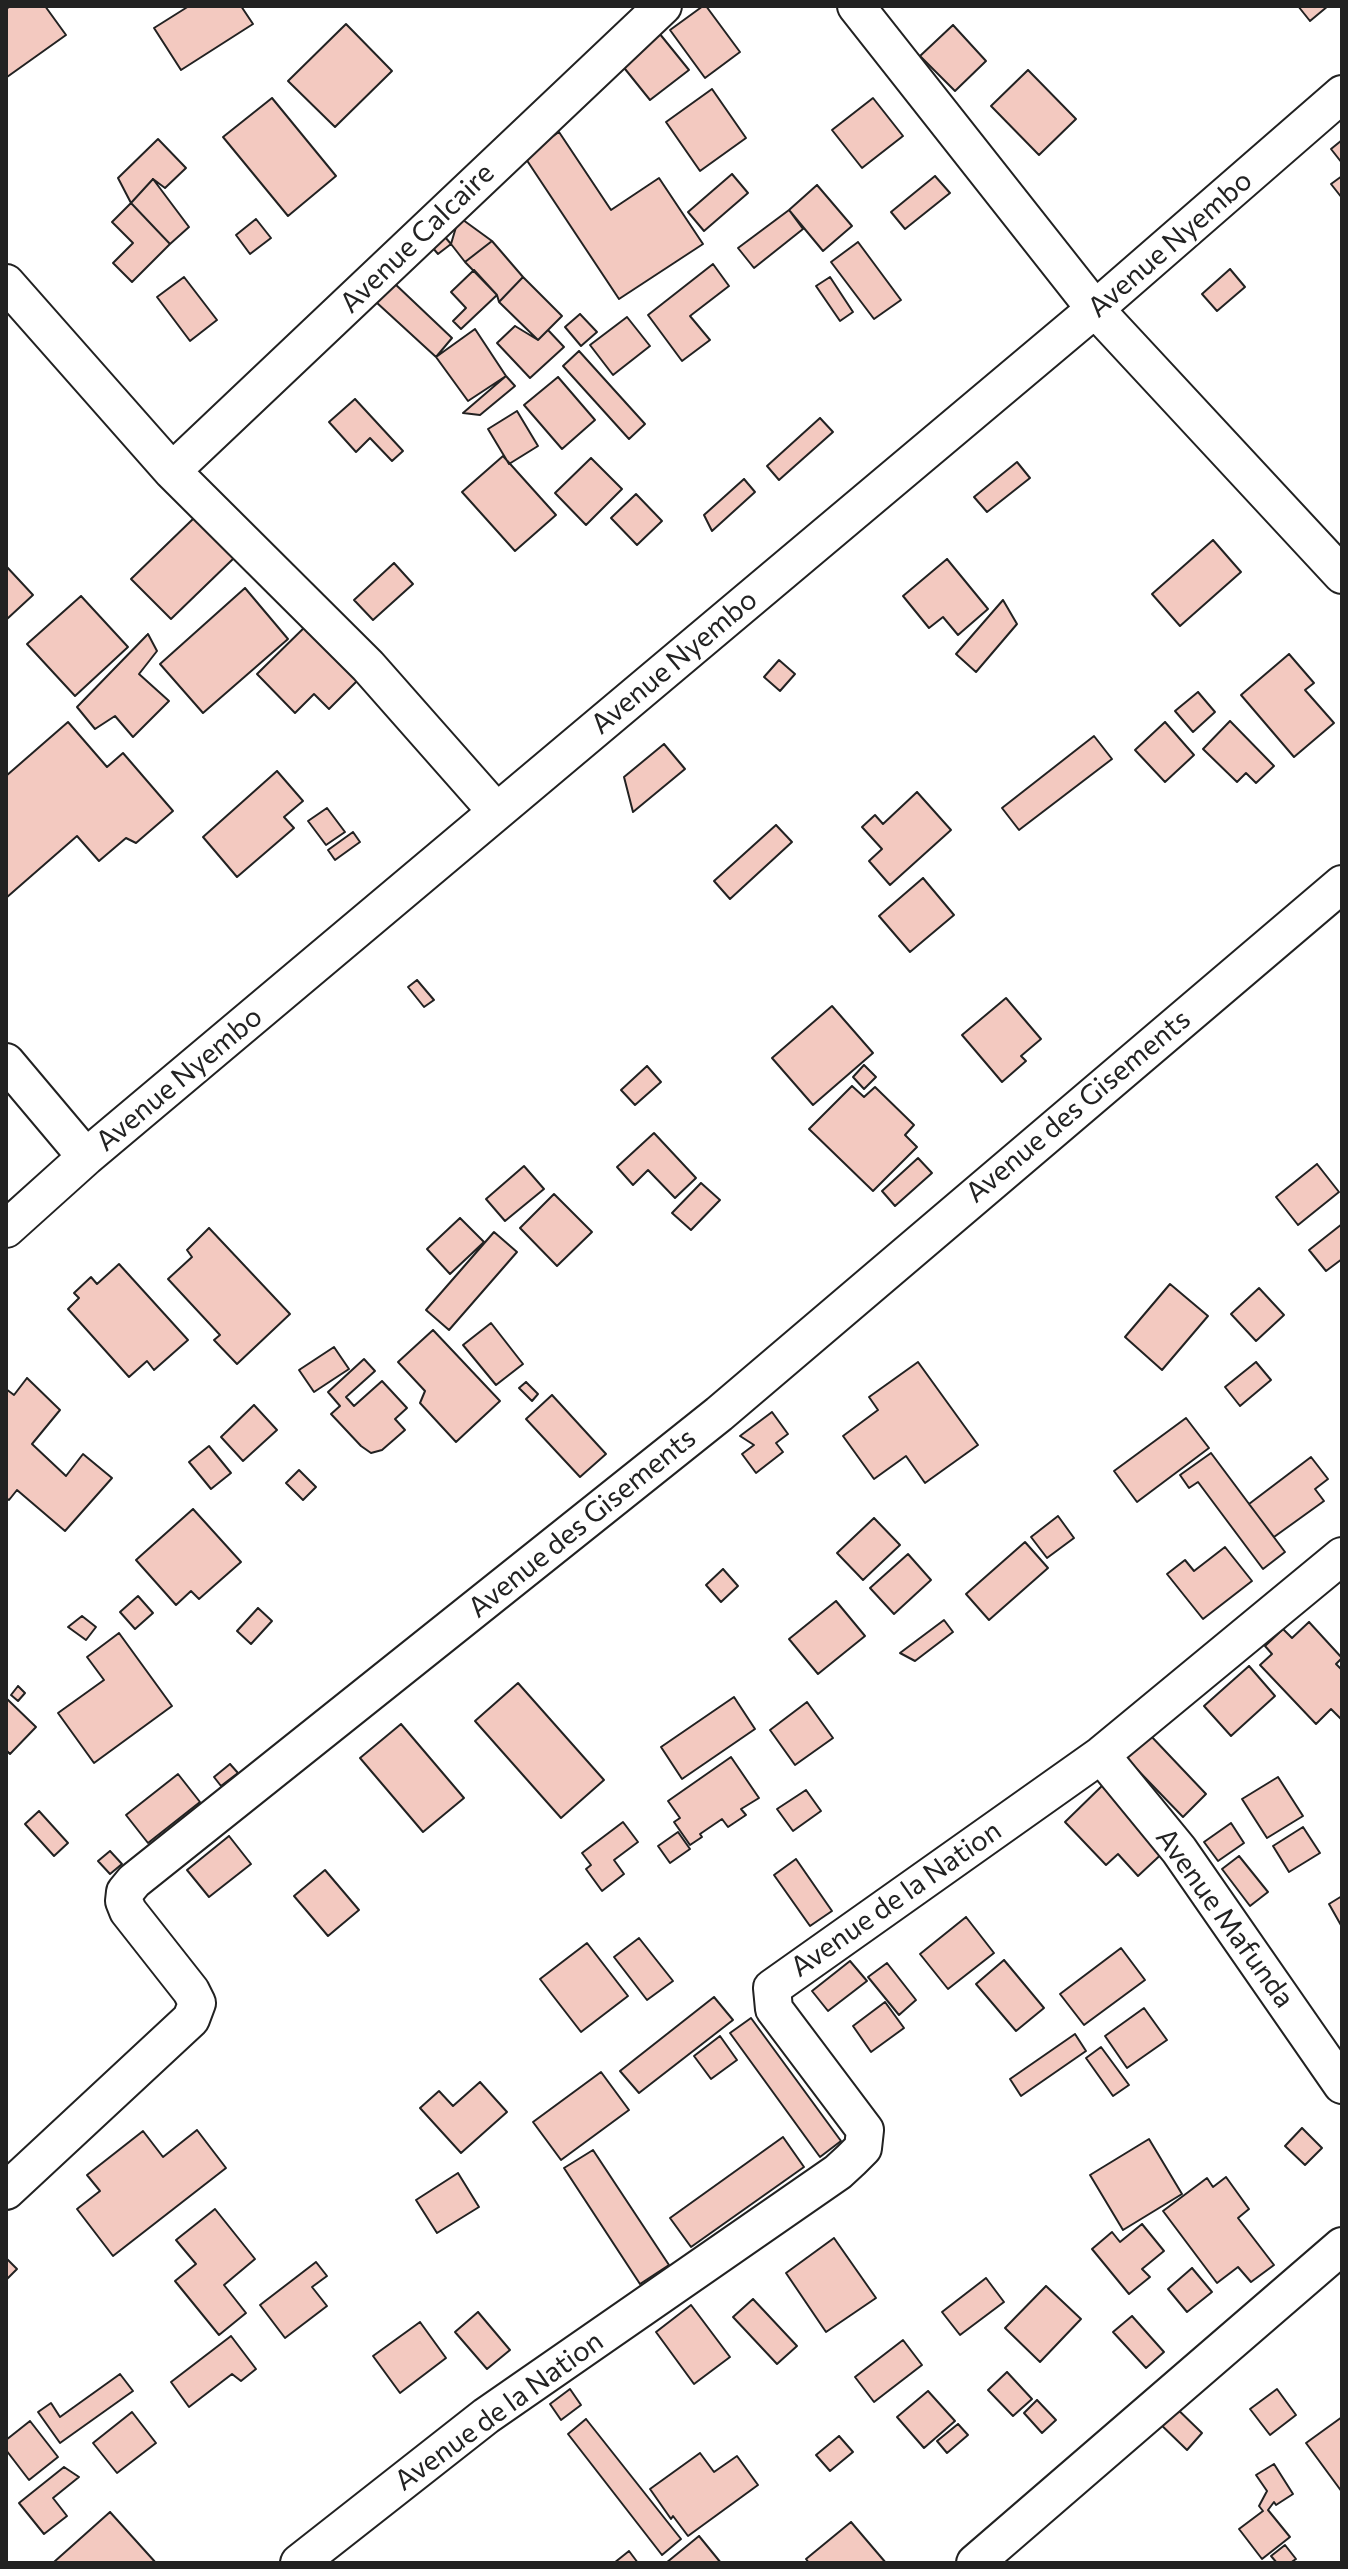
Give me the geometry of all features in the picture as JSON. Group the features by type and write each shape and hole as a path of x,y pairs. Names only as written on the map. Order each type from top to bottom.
{"street":[{"name":"Avenue Calcaire","path":"172,471 663,6"},
{"path":"856,6 1095,309 1342,575"},
{"name":"Avenue Nyembo","path":"6,1229 86,1157 1095,309 1342,94"},
{"path":"6,283 172,471 368,666 496,811"},
{"name":"Avenue des Gisements","path":"6,2191 191,2019 197,2003 191,1991 128,1911 125,1892 134,1881 719,1414 1342,884"},
{"path":"6,1062 86,1157"},
{"name":"Avenue de la Nation","path":"299,2563 486,2416 838,2172 857,2154 863,2148 865,2130 774,2009 772,1988 1101,1755 1342,1556"},
{"name":"Avenue Mafunda","path":"1101,1755 1179,1850 1342,2085"},
{"path":"975,2563 1342,2246"}],"building":[{"path":"11,6 45,6 66,35 7,77 6,9"},
{"path":"189,6 241,6 253,24 181,70 154,28"},
{"path":"703,6 740,52 705,78 670,30"},
{"path":"1298,6 1328,6 1310,21"},
{"path":"346,24 392,71 335,127 288,81"},
{"path":"953,25 986,61 955,91 920,56"},
{"path":"655,28 689,70 650,100 617,59"},
{"path":"1028,70 1076,119 1039,155 991,106"},
{"path":"712,89 746,138 700,171 666,122"},
{"path":"272,98 336,176 288,216 223,137"},
{"path":"873,98 903,136 862,168 832,130"},
{"path":"559,132 611,210 659,178 703,244 619,299 524,156"},
{"path":"158,139 186,168 165,188 153,179 131,203 118,178"},
{"path":"1342,140 1342,163 1331,149"},
{"path":"732,174 748,193 704,231 688,212"},
{"path":"935,176 950,193 905,229 891,212"},
{"path":"1342,176 1342,198 1331,184"},
{"path":"153,179 189,227 170,244 131,203"},
{"path":"817,185 852,226 823,251 789,210"},
{"path":"131,203 170,244 132,282 113,263 133,243 112,222"},
{"path":"789,210 803,229 754,268 738,248"},
{"path":"459,217 492,241 465,262 451,244"},
{"path":"256,219 271,238 250,254 236,235"},
{"path":"439,230 451,244 438,254 426,240"},
{"path":"492,241 523,277 499,302 497,295 465,262"},
{"path":"858,242 901,300 874,319 831,262"},
{"path":"713,264 729,286 690,316 710,340 682,361 648,315"},
{"path":"1230,269 1245,287 1217,311 1202,294"},
{"path":"474,270 497,295 461,329 453,321 466,308 451,292"},
{"path":"184,277 217,320 190,341 157,297"},
{"path":"523,277 562,316 538,340 499,302"},
{"path":"830,277 853,312 840,321 816,286"},
{"path":"394,283 452,338 436,357 376,302"},
{"path":"580,314 597,332 581,346 565,327"},
{"path":"627,317 650,346 613,375 590,345"},
{"path":"515,326 538,340 548,330 564,347 530,378 497,343"},
{"path":"475,329 506,376 468,401 436,357"},
{"path":"579,351 645,424 629,439 563,366"},
{"path":"506,376 515,386 480,415 463,413"},
{"path":"558,377 595,420 562,449 524,405"},
{"path":"355,399 403,451 392,461 370,438 356,452 329,422"},
{"path":"517,411 538,446 509,464 488,429"},
{"path":"820,418 833,432 779,480 767,466"},
{"path":"503,456 556,515 515,551 462,492"},
{"path":"591,458 622,489 586,525 555,493"},
{"path":"1017,462 1030,478 987,512 974,497"},
{"path":"744,479 755,492 712,531 704,515"},
{"path":"636,494 662,521 637,545 611,518"},
{"path":"194,518 234,558 171,619 131,579"},
{"path":"1213,540 1241,572 1180,626 1152,594"},
{"path":"947,559 988,609 958,635 943,617 929,628 903,596"},
{"path":"394,563 413,584 373,620 354,600"},
{"path":"6,566 33,595 7,619 6,618"},
{"path":"245,588 288,639 203,713 160,664"},
{"path":"81,596 128,647 75,696 27,644"},
{"path":"1003,600 1017,624 976,672 956,654"},
{"path":"314,618 367,671 329,709 314,694 295,713 257,674"},
{"path":"148,634 157,651 139,674 169,701 133,737 115,716 95,729 77,707"},
{"path":"1289,654 1314,683 1305,690 1334,723 1294,757 1241,695"},
{"path":"779,660 795,674 780,691 764,677"},
{"path":"1198,692 1215,712 1193,732 1175,711"},
{"path":"1230,721 1274,766 1256,783 1246,773 1237,782 1203,749"},
{"path":"68,722 107,767 123,753 173,811 136,843 126,838 99,861 77,836 6,898 6,776"},
{"path":"1165,722 1194,755 1165,782 1135,750"},
{"path":"1094,736 1112,759 1019,830 1002,808"},
{"path":"664,744 685,769 633,812 624,777"},
{"path":"277,771 303,801 284,817 294,828 237,877 203,837"},
{"path":"917,792 951,830 890,885 869,861 882,849 862,827 875,815 883,824"},
{"path":"327,808 345,832 326,845 308,821"},
{"path":"776,825 792,842 730,899 714,881"},
{"path":"353,832 360,842 335,860 328,850"},
{"path":"923,878 954,915 910,952 879,916"},
{"path":"417,980 434,1000 424,1007 408,987"},
{"path":"1006,998 1041,1039 1021,1056 1026,1061 1002,1082 962,1035"},
{"path":"832,1006 873,1053 813,1105 772,1058"},
{"path":"864,1065 876,1077 864,1089 853,1077"},
{"path":"647,1066 661,1082 635,1105 621,1090"},
{"path":"852,1086 864,1097 875,1087 914,1125 905,1135 917,1147 873,1191 809,1129"},
{"path":"654,1133 696,1178 675,1198 648,1170 633,1185 617,1167"},
{"path":"918,1158 932,1173 895,1206 882,1191"},
{"path":"1317,1164 1339,1192 1298,1225 1276,1197"},
{"path":"524,1166 544,1189 505,1221 486,1199"},
{"path":"701,1183 720,1200 691,1230 672,1213"},
{"path":"554,1194 592,1232 557,1266 520,1228"},
{"path":"460,1218 484,1242 450,1274 427,1249"},
{"path":"1342,1224 1342,1259 1326,1271 1309,1250"},
{"path":"209,1228 290,1314 237,1364 214,1340 220,1335 168,1279 192,1257 187,1250"},
{"path":"494,1232 517,1252 449,1330 426,1310"},
{"path":"119,1264 188,1340 154,1370 147,1361 129,1377 68,1309 79,1298 74,1293 91,1277 97,1284"},
{"path":"1170,1284 1208,1316 1162,1370 1125,1337"},
{"path":"1259,1288 1284,1315 1256,1341 1231,1314"},
{"path":"491,1323 523,1364 496,1385 463,1345"},
{"path":"433,1330 500,1401 456,1442 420,1403 425,1391 398,1362"},
{"path":"334,1347 349,1369 314,1392 299,1370"},
{"path":"364,1359 375,1371 346,1397 354,1406 382,1381 407,1408 395,1419 405,1430 382,1450 371,1453 331,1414 340,1406 328,1392"},
{"path":"918,1362 978,1445 925,1483 906,1456 874,1479 843,1436 878,1410 869,1397"},
{"path":"1256,1362 1271,1380 1240,1406 1225,1387"},
{"path":"27,1378 60,1410 32,1444 66,1476 83,1454 112,1478 65,1531 17,1490 9,1500 6,1498 6,1389 14,1395"},
{"path":"526,1382 538,1394 532,1401 519,1388"},
{"path":"552,1395 606,1454 580,1477 526,1419"},
{"path":"254,1405 277,1430 243,1461 221,1437"},
{"path":"772,1412 788,1434 776,1443 783,1452 756,1473 742,1454 754,1445 740,1436"},
{"path":"1186,1418 1209,1448 1137,1502 1114,1471"},
{"path":"209,1446 231,1473 211,1489 189,1462"},
{"path":"1211,1453 1285,1552 1263,1569 1198,1482 1189,1488 1180,1475"},
{"path":"1311,1457 1328,1479 1315,1489 1324,1501 1274,1537 1249,1504"},
{"path":"299,1470 316,1487 303,1500 286,1483"},
{"path":"193,1509 241,1562 199,1599 191,1591 176,1605 136,1560"},
{"path":"1058,1516 1074,1538 1047,1558 1031,1537"},
{"path":"874,1518 900,1545 863,1580 837,1553"},
{"path":"1025,1542 1048,1568 989,1620 966,1594"},
{"path":"1225,1547 1252,1581 1203,1619 1167,1574 1185,1560 1194,1571"},
{"path":"908,1554 931,1580 894,1614 870,1588"},
{"path":"723,1569 738,1586 721,1602 706,1585"},
{"path":"138,1596 153,1613 135,1629 120,1612"},
{"path":"836,1601 865,1636 818,1674 789,1639"},
{"path":"258,1608 272,1621 251,1644 237,1631"},
{"path":"82,1616 96,1627 86,1640 68,1627"},
{"path":"944,1620 953,1632 915,1661 900,1653"},
{"path":"1309,1622 1342,1658 1336,1664 1342,1670 1342,1720 1331,1709 1316,1724 1260,1665 1272,1654 1265,1646 1283,1629 1292,1638"},
{"path":"119,1633 172,1706 94,1763 58,1713 104,1680 87,1657"},
{"path":"1249,1666 1275,1696 1231,1736 1204,1706"},
{"path":"518,1683 604,1780 561,1818 475,1721"},
{"path":"18,1686 25,1693 18,1701 11,1695"},
{"path":"734,1697 755,1729 682,1779 661,1747"},
{"path":"6,1698 36,1727 10,1754 6,1750"},
{"path":"807,1702 833,1738 795,1765 770,1730"},
{"path":"401,1724 464,1798 423,1832 360,1758"},
{"path":"1150,1735 1206,1794 1183,1817 1126,1758"},
{"path":"731,1757 759,1798 741,1809 746,1815 728,1827 722,1819 690,1845 674,1822 680,1818 668,1801"},
{"path":"230,1764 238,1773 221,1786 214,1777"},
{"path":"178,1774 200,1802 148,1843 126,1815"},
{"path":"1278,1777 1303,1816 1267,1838 1242,1799"},
{"path":"1106,1782 1168,1848 1138,1876 1118,1854 1106,1865 1065,1822"},
{"path":"806,1790 821,1811 793,1831 777,1809"},
{"path":"39,1811 68,1843 54,1856 25,1824"},
{"path":"623,1822 638,1842 614,1860 624,1874 602,1891 586,1869 591,1865 582,1853"},
{"path":"1231,1823 1244,1843 1218,1861 1204,1842"},
{"path":"1303,1827 1320,1853 1289,1872 1273,1846"},
{"path":"678,1832 690,1849 670,1863 658,1846"},
{"path":"229,1836 251,1864 209,1897 187,1870"},
{"path":"110,1851 122,1864 110,1874 98,1861"},
{"path":"1239,1856 1268,1892 1250,1906 1222,1869"},
{"path":"796,1859 832,1911 810,1926 774,1875"},
{"path":"325,1870 359,1910 328,1936 294,1896"},
{"path":"1342,1896 1342,1927 1329,1904"},
{"path":"966,1917 994,1953 948,1989 920,1954"},
{"path":"639,1938 673,1981 647,2000 614,1957"},
{"path":"587,1943 628,1996 581,2032 540,1979"},
{"path":"1121,1948 1145,1980 1084,2025 1060,1994"},
{"path":"1004,1960 1044,2008 1016,2031 976,1984"},
{"path":"850,1961 867,1981 828,2011 812,1991"},
{"path":"887,1963 916,2000 899,2015 868,1977"},
{"path":"714,1997 733,2020 639,2093 620,2071"},
{"path":"885,2002 904,2028 871,2052 853,2026"},
{"path":"1144,2008 1167,2040 1127,2068 1105,2036"},
{"path":"751,2018 841,2141 820,2157 730,2033"},
{"path":"1075,2034 1086,2051 1021,2096 1010,2079"},
{"path":"720,2036 737,2060 711,2079 694,2056"},
{"path":"1101,2047 1129,2085 1113,2096 1086,2058"},
{"path":"601,2072 629,2110 561,2160 533,2122"},
{"path":"480,2082 507,2112 461,2153 420,2108 439,2091 453,2106"},
{"path":"1302,2128 1322,2148 1305,2165 1285,2146"},
{"path":"197,2130 226,2168 113,2256 77,2209 100,2191 87,2175 143,2131 163,2157"},
{"path":"783,2137 804,2167 691,2247 670,2218"},
{"path":"1149,2139 1182,2194 1123,2230 1090,2175"},
{"path":"593,2150 669,2265 640,2284 564,2168"},
{"path":"458,2173 479,2207 437,2233 416,2200"},
{"path":"1226,2177 1249,2209 1238,2218 1274,2265 1251,2282 1238,2267 1217,2283 1163,2211 1207,2178 1213,2187"},
{"path":"215,2209 255,2259 224,2285 246,2313 219,2335 175,2281 196,2264 176,2240"},
{"path":"1142,2224 1164,2251 1142,2269 1150,2277 1129,2294 1092,2249 1112,2232 1120,2242"},
{"path":"834,2238 876,2298 826,2332 786,2273"},
{"path":"6,2258 17,2269 6,2280"},
{"path":"316,2262 327,2276 312,2287 327,2306 285,2338 260,2305"},
{"path":"1192,2268 1212,2292 1187,2312 1168,2289"},
{"path":"986,2278 1004,2302 960,2335 942,2312"},
{"path":"1046,2286 1081,2319 1040,2362 1005,2328"},
{"path":"753,2299 797,2346 777,2364 733,2317"},
{"path":"691,2305 730,2357 694,2384 656,2332"},
{"path":"478,2312 510,2350 487,2369 455,2332"},
{"path":"1132,2316 1164,2352 1146,2368 1113,2332"},
{"path":"420,2322 446,2358 400,2393 373,2356"},
{"path":"231,2336 256,2369 241,2381 232,2374 189,2407 171,2382"},
{"path":"903,2340 922,2365 874,2402 855,2377"},
{"path":"1007,2372 1032,2399 1013,2416 988,2390"},
{"path":"120,2374 133,2391 60,2443 38,2412 51,2403 60,2417"},
{"path":"570,2389 581,2405 561,2420 550,2404"},
{"path":"1277,2389 1296,2415 1270,2435 1250,2409"},
{"path":"928,2391 955,2421 924,2448 897,2417"},
{"path":"1037,2400 1056,2420 1042,2433 1024,2413"},
{"path":"1169,2401 1202,2433 1187,2450 1153,2417"},
{"path":"132,2412 156,2443 117,2473 93,2443"},
{"path":"1342,2417 1342,2492 1306,2443"},
{"path":"586,2419 681,2539 662,2555 568,2434"},
{"path":"30,2421 58,2457 29,2480 6,2450 6,2440"},
{"path":"958,2424 968,2435 947,2453 937,2441"},
{"path":"839,2436 853,2452 830,2471 816,2455"},
{"path":"700,2453 714,2472 737,2456 758,2485 688,2536 673,2516 671,2519 650,2489"},
{"path":"1274,2464 1293,2494 1276,2505 1274,2502 1268,2510 1290,2537 1262,2559 1239,2529 1263,2511 1259,2506 1267,2491 1256,2475"},
{"path":"64,2467 79,2477 53,2498 67,2516 44,2534 19,2503"},
{"path":"110,2512 156,2563 54,2562"},
{"path":"851,2522 886,2563 809,2563 806,2559"},
{"path":"699,2536 721,2563 666,2563"},
{"path":"1285,2545 1296,2559 1290,2563 1277,2563 1271,2556"},
{"path":"629,2551 638,2563 614,2563"}]}
